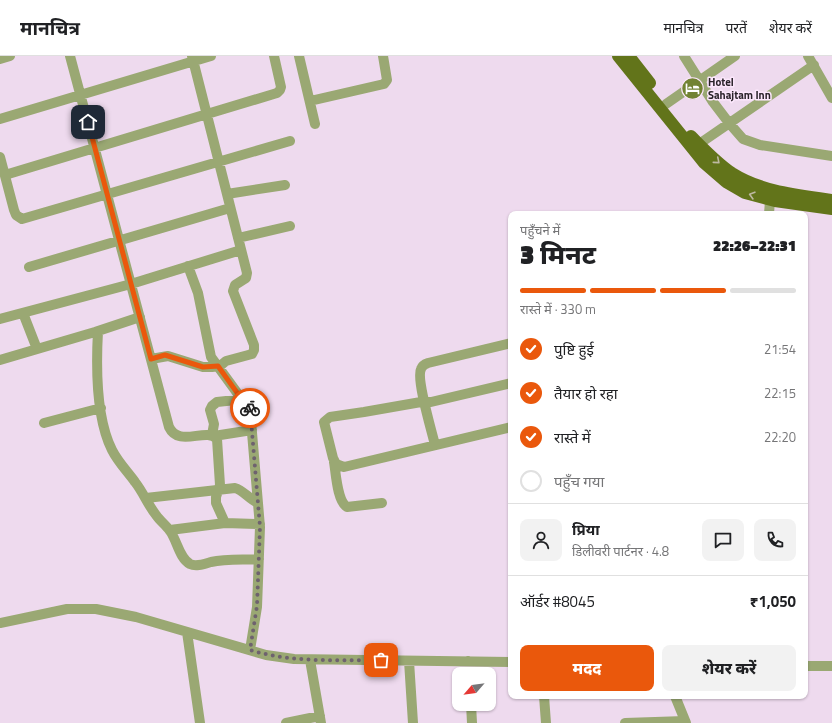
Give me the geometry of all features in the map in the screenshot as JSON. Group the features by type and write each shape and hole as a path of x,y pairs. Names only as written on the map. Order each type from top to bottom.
{"main road":[{"path":"618,56 704,163 726,182 745,193 770,200 832,209"},
{"path":"634,58 666,104 699,144 707,153 731,173 756,186 791,195 832,200"}],"street":[{"path":"0,59 10,56"},
{"path":"70,56 169,427 172,433 178,436 213,436 252,430"},
{"path":"0,119 193,59 211,56"},
{"path":"5,175 273,95 279,92 281,87 274,56"},
{"path":"299,56 314,124"},
{"path":"310,101 384,84 387,80 383,56"},
{"path":"684,56 729,124 743,139 760,145 832,156"},
{"path":"666,104 735,56"},
{"path":"808,56 832,98"},
{"path":"151,359 165,355 203,367 218,366 252,354 254,350 254,345 233,291 235,285 246,276 241,250 193,59"},
{"path":"699,144 814,65"},
{"path":"0,157 16,215 22,219 290,141"},
{"path":"227,194 285,185"},
{"path":"769,211 770,200"},
{"path":"29,268 230,208"},
{"path":"238,238 290,226"},
{"path":"0,319 131,284 241,250"},
{"path":"188,266 198,293 209,352 213,360 238,394 245,399 250,409 260,524 257,606 250,650"},
{"path":"23,313 37,349"},
{"path":"0,360 98,331 140,316"},
{"path":"98,331 97,355 101,408 106,435 120,464 135,481 155,514 170,530 182,555 187,562 192,565 202,565 222,560 259,559"},
{"path":"435,445 424,402 419,375 420,369 428,363 508,345"},
{"path":"382,503 345,505 340,497 334,462 324,424 328,418 431,402 508,384"},
{"path":"225,523 216,503 216,497 220,485 218,441 213,436 214,424 210,410 217,402 245,399"},
{"path":"44,423 101,408"},
{"path":"334,462 338,466 344,467 508,428"},
{"path":"146,498 164,495 237,489 258,503"},
{"path":"170,530 225,523 260,524"},
{"path":"0,623 67,609 96,609 136,617 266,655 287,658 310,660 508,662"},
{"path":"187,632 200,723"},
{"path":"286,723 320,720 310,660"},
{"path":"409,661 413,723"},
{"path":"468,662 468,667"},
{"path":"808,666 832,666"},
{"path":"544,699 546,723"},
{"path":"625,723 685,722 676,699"},
{"path":"471,711 472,723"}],"way so far":[{"path":"250,408 260,527 257,606 250,650 266,655 294,659 381,660"}],"place":[{"name":"Hotel Sahajtam Inn","path":"693,88"}],"route":[{"path":"88,122 151,359 165,355 203,367 218,366 238,394 247,401 250,408"}]}
